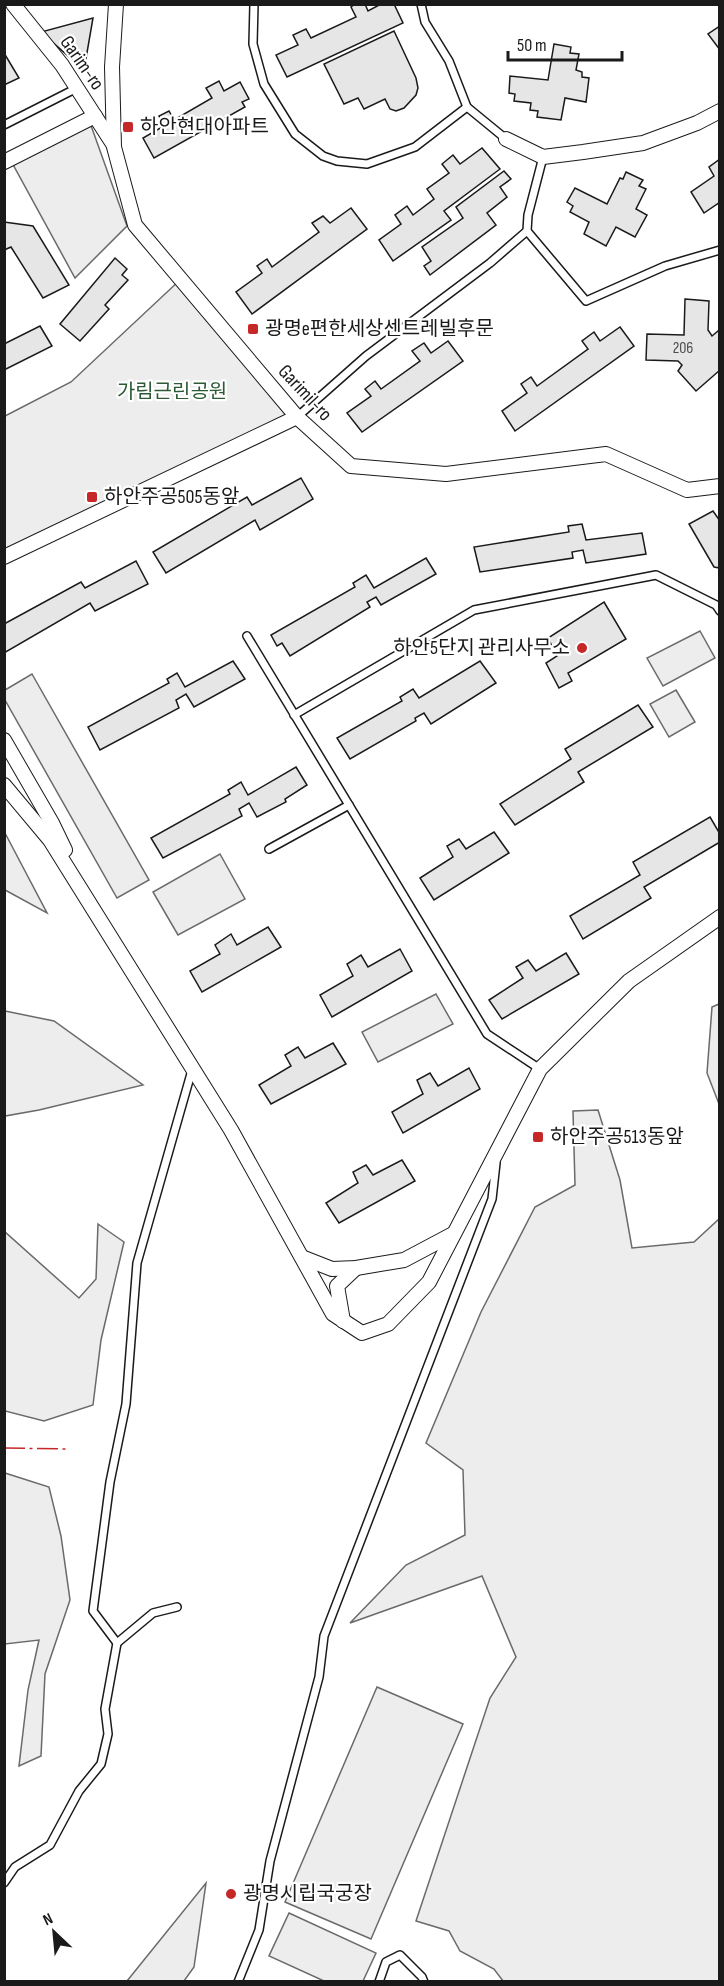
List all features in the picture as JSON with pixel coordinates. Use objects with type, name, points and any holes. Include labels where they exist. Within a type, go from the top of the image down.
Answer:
[{"type":"street","name":"Garim-ro","points":[[14,4],[62,65],[114,147]]},
{"type":"street","name":"Garimil-ro","points":[[116,4],[112,67],[114,147],[135,225],[297,417],[351,466],[446,474],[606,454],[687,490],[720,486]]},
{"type":"street","points":[[506,139],[543,157],[643,143],[698,123],[720,111]]},
{"type":"street","points":[[4,162],[95,117]]},
{"type":"street","points":[[4,557],[297,417]]},
{"type":"street","points":[[4,740],[52,823],[88,902]]},
{"type":"street","points":[[4,785],[50,840],[192,1067],[231,1130],[333,1314],[362,1334],[388,1323],[429,1282],[540,1069],[629,981],[720,917]]},
{"type":"street","points":[[304,1258],[332,1269],[356,1268],[404,1260],[453,1234]]},
{"type":"street","points":[[343,1321],[337,1286],[356,1268]]},
{"type":"lane","points":[[254,4],[253,44],[264,84],[295,134],[323,156],[337,161],[367,164],[415,147],[466,107]]},
{"type":"lane","points":[[421,4],[425,22],[449,61],[466,107],[506,139]]},
{"type":"lane","points":[[4,125],[77,88]]},
{"type":"lane","points":[[543,157],[528,215],[527,231],[586,301],[665,266],[720,250]]},
{"type":"lane","points":[[297,417],[366,356],[490,263],[527,231]]},
{"type":"lane","points":[[294,715],[474,610],[656,575],[716,605],[720,611]]},
{"type":"lane","points":[[247,636],[487,1034],[540,1069]]},
{"type":"lane","points":[[269,849],[349,805]]},
{"type":"lane","points":[[117,1643],[93,1611],[110,1482],[126,1404],[137,1263],[192,1067]]},
{"type":"lane","points":[[238,1982],[259,1930],[270,1861],[319,1677],[324,1636],[492,1199],[496,1151]]},
{"type":"lane","points":[[4,1883],[15,1866],[50,1845],[79,1791],[101,1764],[108,1734],[105,1708],[117,1643],[153,1613],[177,1607]]},
{"type":"lane","points":[[379,1982],[386,1962],[400,1955],[422,1977],[424,1982]]},
{"type":"shaded area","points":[[89,120],[127,226],[75,278],[10,159]]},
{"type":"shaded area","name":"가림근린공원","points":[[181,279],[297,417],[5,557],[5,416],[71,382]]},
{"type":"shaded area","points":[[700,631],[715,658],[663,686],[647,658]]},
{"type":"shaded area","points":[[32,674],[149,880],[117,898],[5,700],[5,690]]},
{"type":"shaded area","points":[[676,690],[695,722],[669,737],[650,704]]},
{"type":"shaded area","points":[[5,833],[47,913],[5,890]]},
{"type":"shaded area","points":[[220,854],[245,899],[178,935],[153,892]]},
{"type":"shaded area","points":[[436,994],[453,1024],[378,1062],[362,1032]]},
{"type":"shaded area","points":[[719,1004],[719,1104],[707,1073],[712,1007]]},
{"type":"shaded area","points":[[5,1011],[54,1021],[143,1085],[5,1116]]},
{"type":"shaded area","points":[[598,1110],[620,1180],[632,1248],[694,1242],[719,1219],[719,1981],[503,1981],[494,1969],[460,1951],[449,1931],[416,1921],[490,1698],[516,1657],[482,1576],[350,1623],[406,1565],[465,1535],[463,1470],[426,1443],[481,1312],[535,1207],[575,1185],[573,1111]]},
{"type":"shaded area","points":[[98,1224],[124,1242],[101,1340],[93,1405],[44,1421],[5,1411],[5,1232],[79,1298],[96,1279]]},
{"type":"shaded area","points":[[5,1473],[49,1487],[61,1536],[70,1600],[45,1674],[41,1756],[19,1766],[28,1690],[39,1640],[5,1644]]},
{"type":"shaded area","points":[[377,1687],[463,1724],[371,1939],[285,1902]]},
{"type":"shaded area","points":[[206,1883],[194,1967],[184,1981],[127,1981]]},
{"type":"shaded area","points":[[289,1913],[376,1953],[363,1981],[324,1981],[269,1956]]},
{"type":"building","points":[[355,4],[365,4],[368,11],[381,4],[394,4],[403,23],[287,77],[276,55],[298,45],[293,35],[306,29],[311,38],[356,17],[351,7]]},
{"type":"building","points":[[93,18],[84,70],[41,32]]},
{"type":"building","points":[[720,26],[720,50],[708,34]]},
{"type":"building","points":[[394,31],[416,78],[418,88],[416,95],[404,108],[396,111],[390,109],[385,99],[364,109],[358,98],[344,104],[324,64]]},
{"type":"building","points":[[554,44],[571,47],[570,53],[579,54],[576,70],[582,72],[582,77],[589,78],[586,102],[565,98],[561,120],[537,117],[538,111],[530,110],[531,103],[514,101],[515,94],[509,93],[510,76],[548,80]]},
{"type":"building","points":[[4,53],[19,78],[4,85]]},
{"type":"building","points":[[219,81],[224,91],[240,82],[249,99],[242,102],[245,107],[154,158],[143,138],[164,126],[159,116],[169,111],[174,120],[212,98],[206,88]]},
{"type":"building","points":[[482,148],[500,169],[444,211],[451,220],[393,261],[379,240],[401,224],[395,215],[407,206],[413,215],[434,199],[427,189],[449,173],[442,164],[453,155],[460,164]]},
{"type":"building","points":[[720,159],[720,202],[704,213],[691,192],[714,176],[709,167]]},
{"type":"building","points":[[504,171],[511,179],[500,187],[507,197],[487,213],[496,225],[430,275],[424,266],[431,261],[422,247],[463,218],[456,207]]},
{"type":"building","points":[[626,172],[643,180],[639,186],[646,189],[636,209],[647,215],[635,237],[616,227],[606,246],[584,234],[589,222],[570,212],[573,206],[567,202],[575,188],[607,204],[620,178],[623,179]]},
{"type":"building","points":[[351,208],[367,229],[252,314],[236,292],[262,273],[257,266],[267,259],[272,267],[319,232],[312,223],[323,216],[330,223]]},
{"type":"building","points":[[4,222],[33,226],[69,285],[43,298],[11,247],[4,250]]},
{"type":"building","points":[[115,258],[127,269],[122,275],[128,280],[105,305],[109,309],[80,341],[60,324]]},
{"type":"building","points":[[685,299],[709,301],[708,330],[712,336],[718,331],[720,333],[720,370],[696,391],[678,371],[682,365],[678,361],[646,360],[647,334],[684,335]]},
{"type":"building","points":[[40,326],[52,346],[4,370],[4,344]]},
{"type":"building","points":[[620,327],[634,346],[515,431],[502,411],[527,393],[521,384],[531,377],[537,386],[588,349],[582,341],[594,332],[600,341]]},
{"type":"building","points":[[448,341],[463,361],[362,432],[347,413],[371,396],[365,389],[375,381],[381,389],[420,361],[412,351],[424,343],[431,353]]},
{"type":"building","points":[[301,478],[313,499],[260,530],[255,520],[166,573],[153,552],[247,497],[252,505]]},
{"type":"building","points":[[713,511],[720,521],[720,568],[714,567],[689,524]]},
{"type":"building","points":[[582,524],[586,540],[642,533],[646,554],[586,563],[583,550],[572,552],[573,558],[480,572],[474,547],[569,532],[568,526]]},
{"type":"building","points":[[426,558],[436,574],[381,605],[376,597],[367,602],[370,607],[290,656],[282,643],[277,646],[271,635],[355,587],[353,583],[366,575],[374,588]]},
{"type":"building","points":[[136,561],[148,584],[95,611],[90,603],[4,653],[4,624],[81,582],[85,588]]},
{"type":"building","name":"하안5단지 관리사무소","points":[[604,602],[626,639],[568,673],[572,681],[559,688],[546,663],[557,656],[548,638]]},
{"type":"building","points":[[233,661],[245,679],[194,707],[186,694],[176,700],[179,708],[100,750],[88,727],[169,683],[167,679],[177,673],[185,687]]},
{"type":"building","points":[[480,661],[496,683],[431,724],[424,713],[415,718],[416,721],[350,759],[337,738],[402,701],[400,697],[413,689],[419,698]]},
{"type":"building","points":[[638,705],[653,727],[578,772],[584,782],[515,825],[500,804],[571,759],[565,749]]},
{"type":"building","points":[[296,767],[307,785],[285,799],[286,802],[257,817],[249,803],[239,809],[242,816],[163,858],[151,838],[230,794],[228,790],[241,782],[248,795]]},
{"type":"building","points":[[710,817],[720,834],[720,842],[644,887],[651,898],[583,939],[570,916],[640,875],[633,862]]},
{"type":"building","points":[[494,832],[509,853],[434,900],[420,878],[453,857],[447,846],[459,839],[466,849]]},
{"type":"building","points":[[268,927],[281,947],[202,992],[190,971],[220,954],[215,945],[231,934],[237,945]]},
{"type":"building","points":[[400,949],[412,971],[332,1017],[320,995],[353,976],[347,964],[361,955],[368,967]]},
{"type":"building","points":[[566,953],[579,974],[502,1019],[489,1000],[523,978],[516,967],[528,960],[536,971]]},
{"type":"building","points":[[333,1043],[346,1064],[271,1104],[259,1085],[291,1066],[285,1055],[298,1047],[305,1058]]},
{"type":"building","points":[[469,1068],[480,1089],[403,1133],[392,1112],[423,1094],[417,1080],[430,1073],[438,1086]]},
{"type":"building","points":[[402,1160],[415,1181],[339,1223],[326,1203],[358,1183],[353,1172],[366,1165],[373,1175]]},
{"type":"power","points":[[4,1448],[70,1449]]},
{"type":"place","name":"하안현대아파트","points":[[128,127]]},
{"type":"place","name":"광명e편한세상센트레빌후문","points":[[253,329]]},
{"type":"place","name":"하안주공505동앞","points":[[92,497]]},
{"type":"place","name":"하안5단지 관리사무소","points":[[582,648]]},
{"type":"place","name":"하안주공513동앞","points":[[538,1137]]},
{"type":"place","name":"광명시립국궁장","points":[[231,1894]]}]
